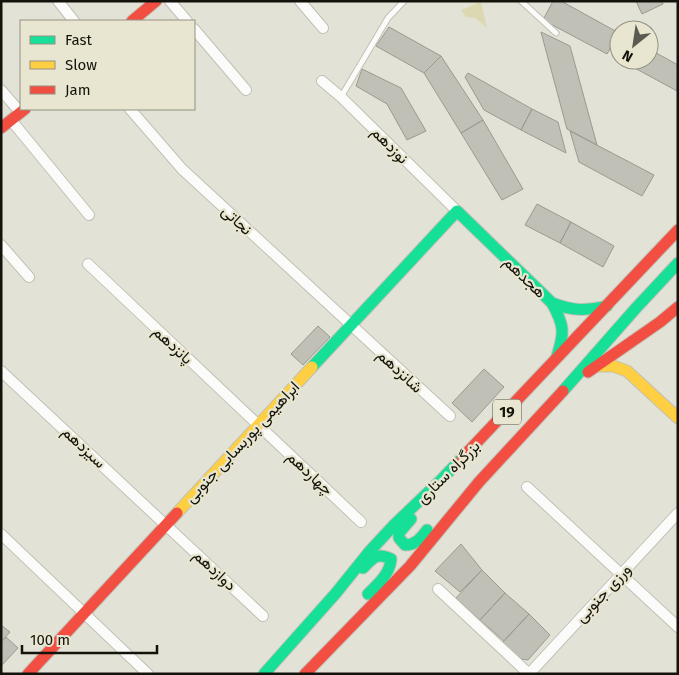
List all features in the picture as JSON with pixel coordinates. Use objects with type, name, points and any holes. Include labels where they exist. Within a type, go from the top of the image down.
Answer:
[{"type":"main road","points":[[133,20],[156,1]]},
{"type":"main road","points":[[6,124],[22,111]]},
{"type":"main road","name":"هجدهم","points":[[457,211],[552,303],[575,311],[607,306]]},
{"type":"main road","name":"ابراهیمی پوربسابی جنوبی","points":[[28,674],[457,211]]},
{"type":"main road","name":"بزرگراه ستاری","points":[[264,674],[394,525],[440,481],[678,230]]},
{"type":"main road","name":"بزرگراه ستاری","points":[[307,671],[410,566],[479,482],[571,383],[678,263]]},
{"type":"main road","points":[[552,303],[561,320],[563,331],[556,360]]},
{"type":"main road","name":"بزرگراه ستاری","points":[[571,383],[622,349],[678,307]]},
{"type":"main road","points":[[622,349],[627,371]]},
{"type":"main road","points":[[598,366],[613,366],[627,371],[678,418]]},
{"type":"main road","points":[[440,481],[399,533],[399,538],[404,545],[410,546],[414,544],[466,491],[479,482]]},
{"type":"main road","points":[[307,671],[337,627],[388,571],[391,559],[383,555],[375,557],[336,593]]},
{"type":"street","points":[[58,1],[73,20]]},
{"type":"street","points":[[170,1],[187,20]]},
{"type":"street","points":[[300,1],[323,28]]},
{"type":"street","points":[[195,30],[246,90]]},
{"type":"street","name":"نوزدهم","points":[[322,81],[341,97],[457,211]]},
{"type":"street","points":[[1,90],[20,109]]},
{"type":"street","name":"نجاتی","points":[[131,110],[182,169],[351,325]]},
{"type":"street","points":[[6,124],[89,215]]},
{"type":"street","points":[[1,245],[29,277]]},
{"type":"street","name":"پانزدهم","points":[[88,264],[258,425]]},
{"type":"street","name":"شانزدهم","points":[[351,325],[450,416]]},
{"type":"street","name":"سیزدهم","points":[[1,371],[166,524]]},
{"type":"street","name":"چهاردهم","points":[[258,425],[361,522]]},
{"type":"street","points":[[526,487],[678,627]]},
{"type":"street","name":"ورزی جنوبی","points":[[529,674],[678,513]]},
{"type":"street","name":"دوازدهم","points":[[166,524],[264,616]]},
{"type":"street","points":[[1,534],[148,674]]},
{"type":"street","points":[[438,589],[529,674]]},
{"type":"lane","points":[[341,97],[388,18],[404,1]]},
{"type":"lane","points":[[521,1],[556,33]]},
{"type":"shaded area","points":[[481,2],[487,28],[475,18],[466,17],[461,10]]},
{"type":"building","points":[[553,1],[561,1],[609,27],[609,50],[607,54],[543,20]]},
{"type":"building","points":[[636,1],[662,1],[663,4],[642,14]]},
{"type":"building","points":[[389,27],[441,56],[424,73],[376,46]]},
{"type":"building","points":[[541,32],[570,46],[597,145],[567,129]]},
{"type":"building","points":[[659,55],[678,65],[677,91],[638,70],[659,70]]},
{"type":"building","points":[[441,56],[483,120],[461,133],[424,73]]},
{"type":"building","points":[[362,69],[401,88],[426,131],[407,140],[387,104],[356,86]]},
{"type":"building","points":[[468,73],[532,109],[521,130],[484,110],[465,77]]},
{"type":"building","points":[[532,109],[558,122],[566,153],[521,130]]},
{"type":"building","points":[[483,120],[523,189],[502,200],[461,133]]},
{"type":"building","points":[[570,131],[654,175],[642,196],[579,162]]},
{"type":"building","points":[[537,204],[571,222],[560,243],[525,225]]},
{"type":"building","points":[[571,222],[614,246],[603,267],[560,243]]},
{"type":"building","points":[[318,326],[330,337],[303,365],[291,354]]},
{"type":"building","points":[[484,369],[504,387],[472,422],[452,403]]},
{"type":"building","points":[[461,544],[482,570],[460,592],[435,571]]},
{"type":"building","points":[[482,570],[505,593],[480,620],[456,598]]},
{"type":"building","points":[[505,593],[529,614],[504,641],[480,620]]},
{"type":"building","points":[[529,614],[550,635],[528,660],[521,659],[502,643]]},
{"type":"building","points":[[1,625],[10,632],[1,642]]},
{"type":"building","points":[[6,637],[18,648],[1,666],[1,642]]},
{"type":"traffic: fast","points":[[312,367],[457,211],[552,303],[566,308],[579,309],[607,306]]},
{"type":"traffic: fast","points":[[563,391],[678,263]]},
{"type":"traffic: fast","points":[[552,303],[559,317],[562,329],[557,356]]},
{"type":"traffic: fast","points":[[264,674],[336,593],[369,552],[462,458]]},
{"type":"traffic: fast","points":[[411,519],[399,533],[399,538],[405,545],[415,542],[427,530]]},
{"type":"traffic: fast","points":[[363,568],[379,556],[391,559],[386,574],[368,594]]},
{"type":"traffic: slow","points":[[598,366],[613,366],[627,371],[678,418]]},
{"type":"traffic: slow","points":[[177,513],[312,367]]},
{"type":"traffic: jam","points":[[133,20],[156,1]]},
{"type":"traffic: jam","points":[[1,128],[24,110]]},
{"type":"traffic: jam","points":[[462,458],[678,230]]},
{"type":"traffic: jam","points":[[588,372],[660,322],[678,307]]},
{"type":"traffic: jam","points":[[305,674],[410,566],[479,482],[563,391]]},
{"type":"traffic: jam","points":[[28,674],[177,513]]}]
